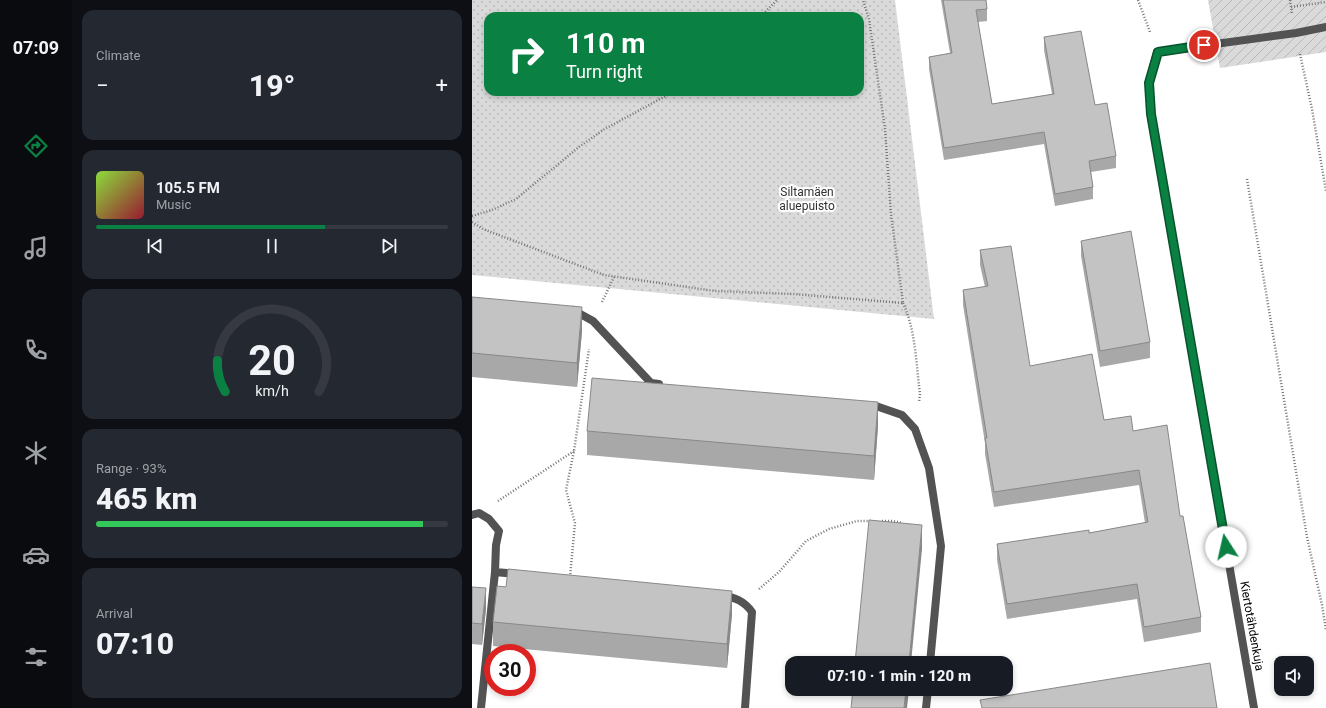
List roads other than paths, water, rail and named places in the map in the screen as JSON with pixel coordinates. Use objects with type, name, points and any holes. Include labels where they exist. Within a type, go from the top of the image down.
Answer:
[{"type":"street","name":"Kiertotähdenkuja","points":[[1254,708],[1151,114],[1149,83],[1158,52],[1296,33],[1326,27]]},
{"type":"street","points":[[564,309],[572,309],[594,321],[651,383],[666,385]]},
{"type":"street","points":[[860,405],[876,406],[902,415],[915,428],[929,468],[941,546],[931,656]]},
{"type":"street","points":[[475,514],[489,519],[499,530],[496,545],[495,572],[481,708]]},
{"type":"street","points":[[495,572],[525,575]]},
{"type":"street","points":[[715,595],[730,597],[744,603],[752,612],[745,708]]},
{"type":"street","points":[[926,708],[927,696]]},
{"type":"park label","name":"Siltamäen aluepuisto","points":[[807,199]]}]
